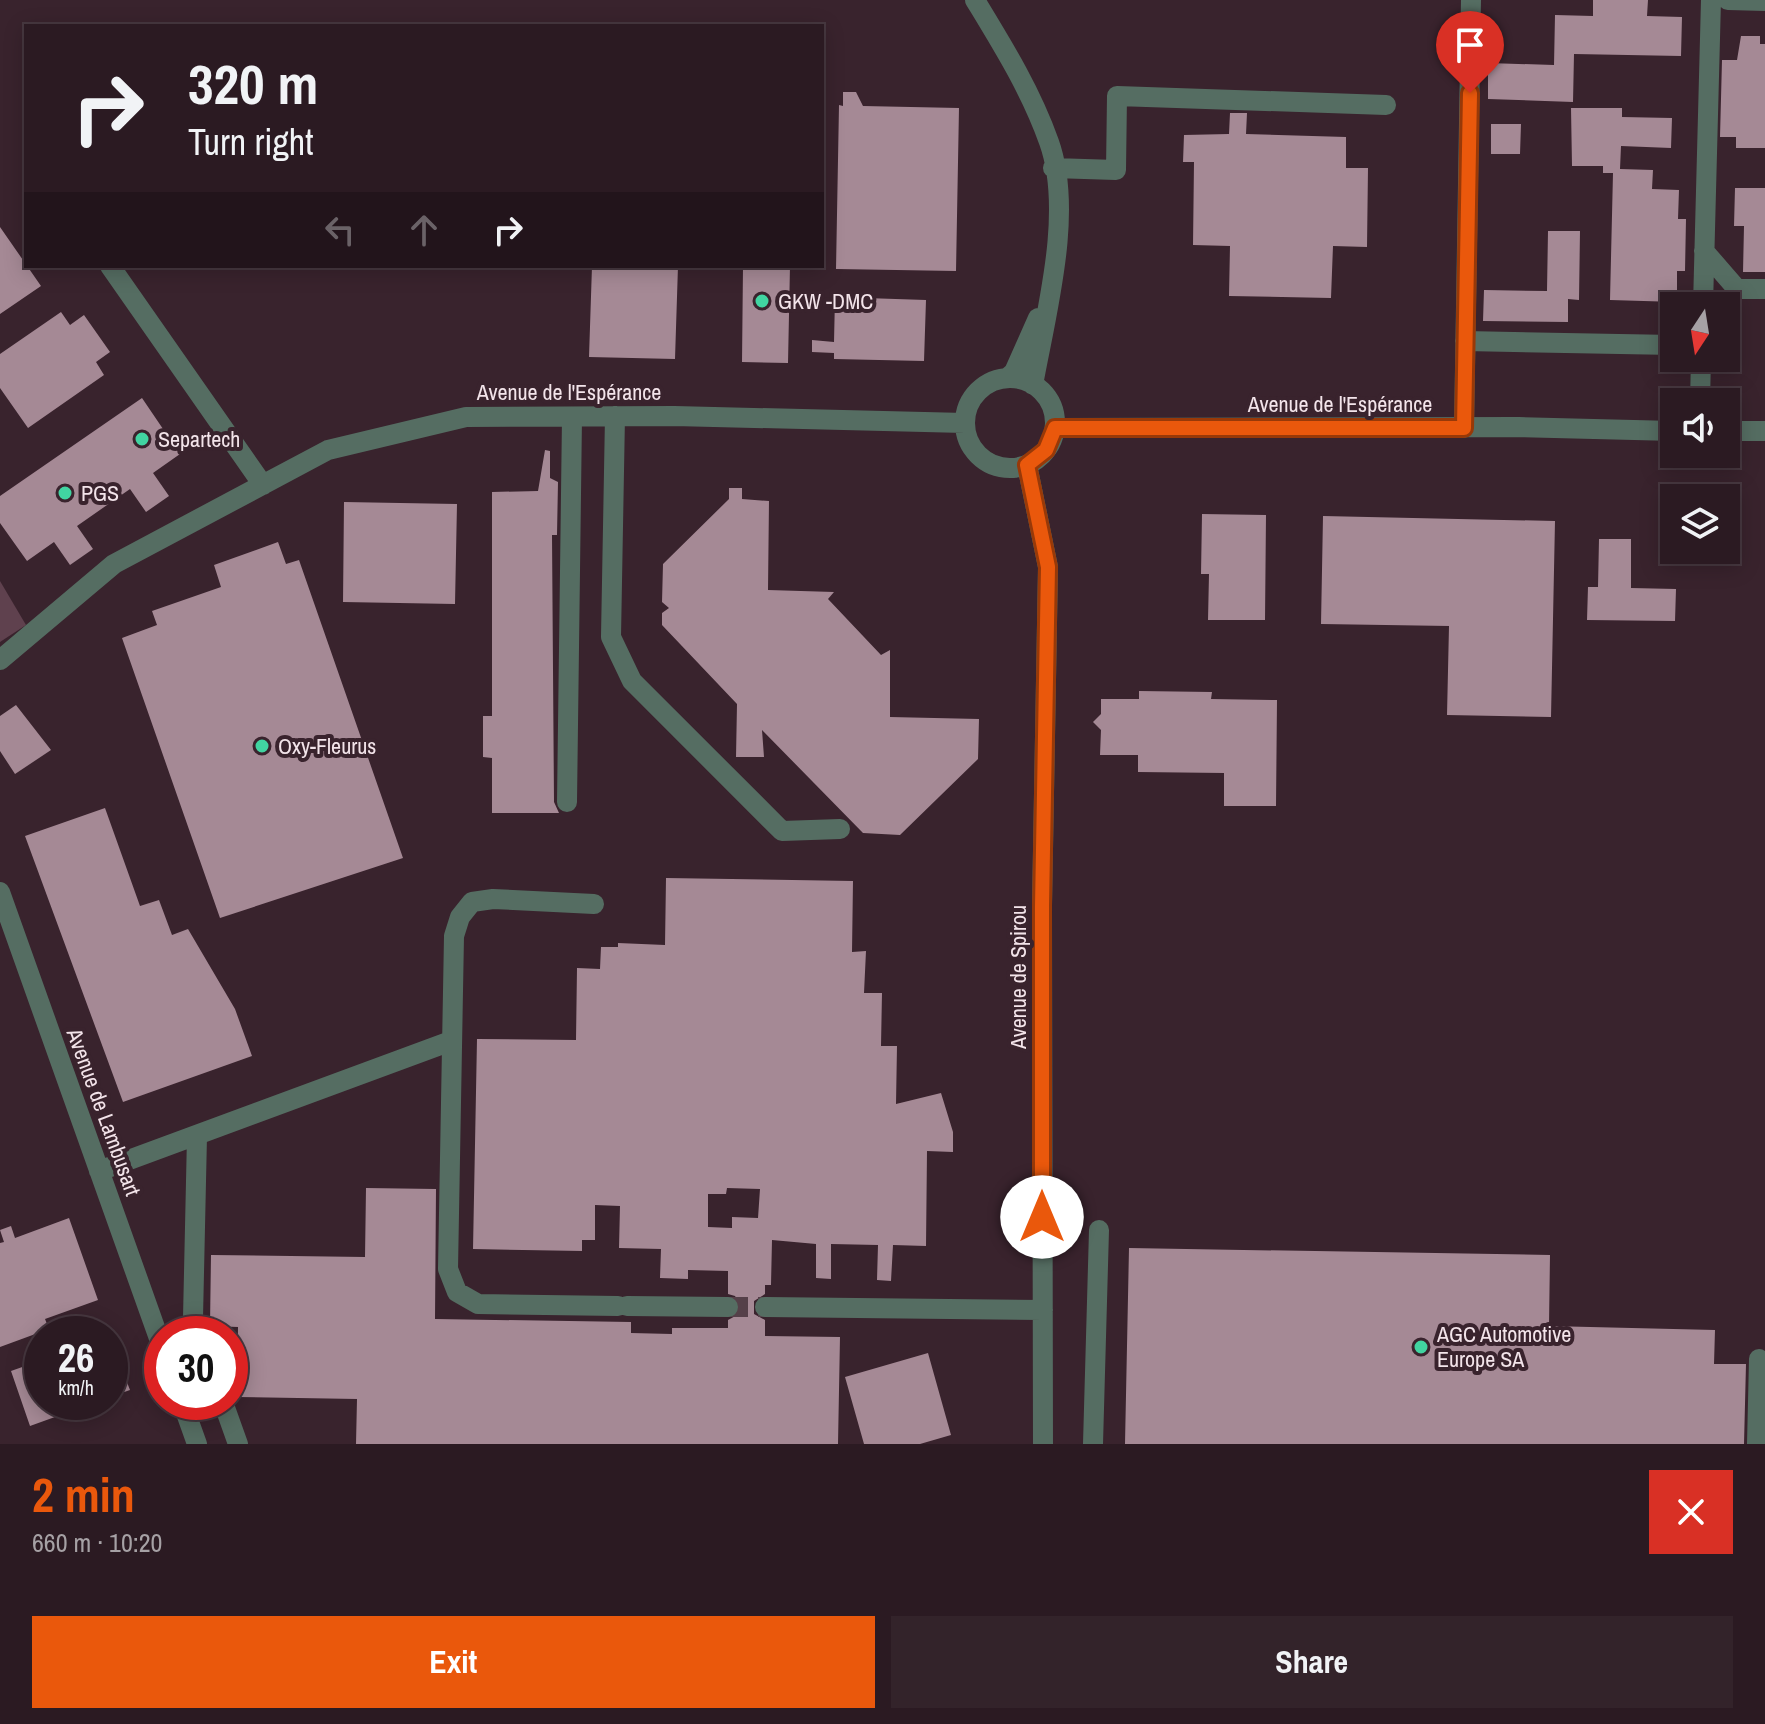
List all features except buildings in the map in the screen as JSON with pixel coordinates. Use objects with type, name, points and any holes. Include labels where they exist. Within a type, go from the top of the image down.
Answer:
[{"type":"street","points":[[975,0],[1016,67],[1050,144],[1059,214],[1058,242],[1033,385]]},
{"type":"street","points":[[1464,428],[1471,0]]},
{"type":"street","points":[[1703,292],[1711,0]]},
{"type":"street","points":[[1728,0],[1765,1]]},
{"type":"street","points":[[1053,168],[1116,170],[1117,96],[1386,105]]},
{"type":"street","points":[[1704,251],[1737,289],[1765,289]]},
{"type":"street","points":[[111,268],[263,485]]},
{"type":"street","points":[[1007,378],[1033,385],[1050,403],[1055,428],[1046,450],[1027,465],[998,467],[984,461],[973,450],[965,423],[973,397],[994,381],[1007,378],[1014,372],[1048,302]]},
{"type":"street","points":[[1465,341],[1660,345]]},
{"type":"street","points":[[615,416],[611,637],[632,681],[782,831],[840,829]]},
{"type":"street","name":"Avenue de l'Espérance","points":[[0,660],[114,564],[328,450],[466,417],[615,416],[965,423]]},
{"type":"street","points":[[567,802],[572,417]]},
{"type":"street","name":"Avenue de l'Espérance","points":[[1055,428],[1660,431]]},
{"type":"street","points":[[1740,431],[1765,431]]},
{"type":"street","name":"Avenue de Spirou","points":[[1027,465],[1048,567],[1042,906],[1043,1444]]},
{"type":"street","name":"Avenue de Lambusart","points":[[0,892],[151,1316]]},
{"type":"street","points":[[594,904],[493,899],[472,902],[460,917],[454,936],[448,1269],[457,1292],[478,1304],[728,1307]]},
{"type":"street","points":[[99,1171],[451,1041]]},
{"type":"street","points":[[193,1316],[197,1136]]},
{"type":"street","points":[[1093,1444],[1099,1230]]},
{"type":"street","points":[[765,1307],[1043,1310]]},
{"type":"street","points":[[1757,1444],[1759,1359]]},
{"type":"street","points":[[188,1420],[197,1444]]},
{"type":"street","points":[[229,1420],[238,1444]]},
{"type":"shaded area","points":[[0,581],[26,625],[0,642]]},
{"type":"tunnel","points":[[728,1307],[765,1307]]},
{"type":"place","name":"GKW -DMC","points":[[762,301]]},
{"type":"place","name":"Separtech","points":[[142,439]]},
{"type":"place","name":"PGS","points":[[65,493]]},
{"type":"place","name":"Oxy-Fleurus","points":[[262,746]]},
{"type":"place","name":"AGC Automotive Europe SA","points":[[1421,1347]]},
{"type":"route","points":[[1042,1217],[1042,906],[1048,567],[1027,465],[1046,450],[1055,428],[1464,428],[1470,93]]}]
